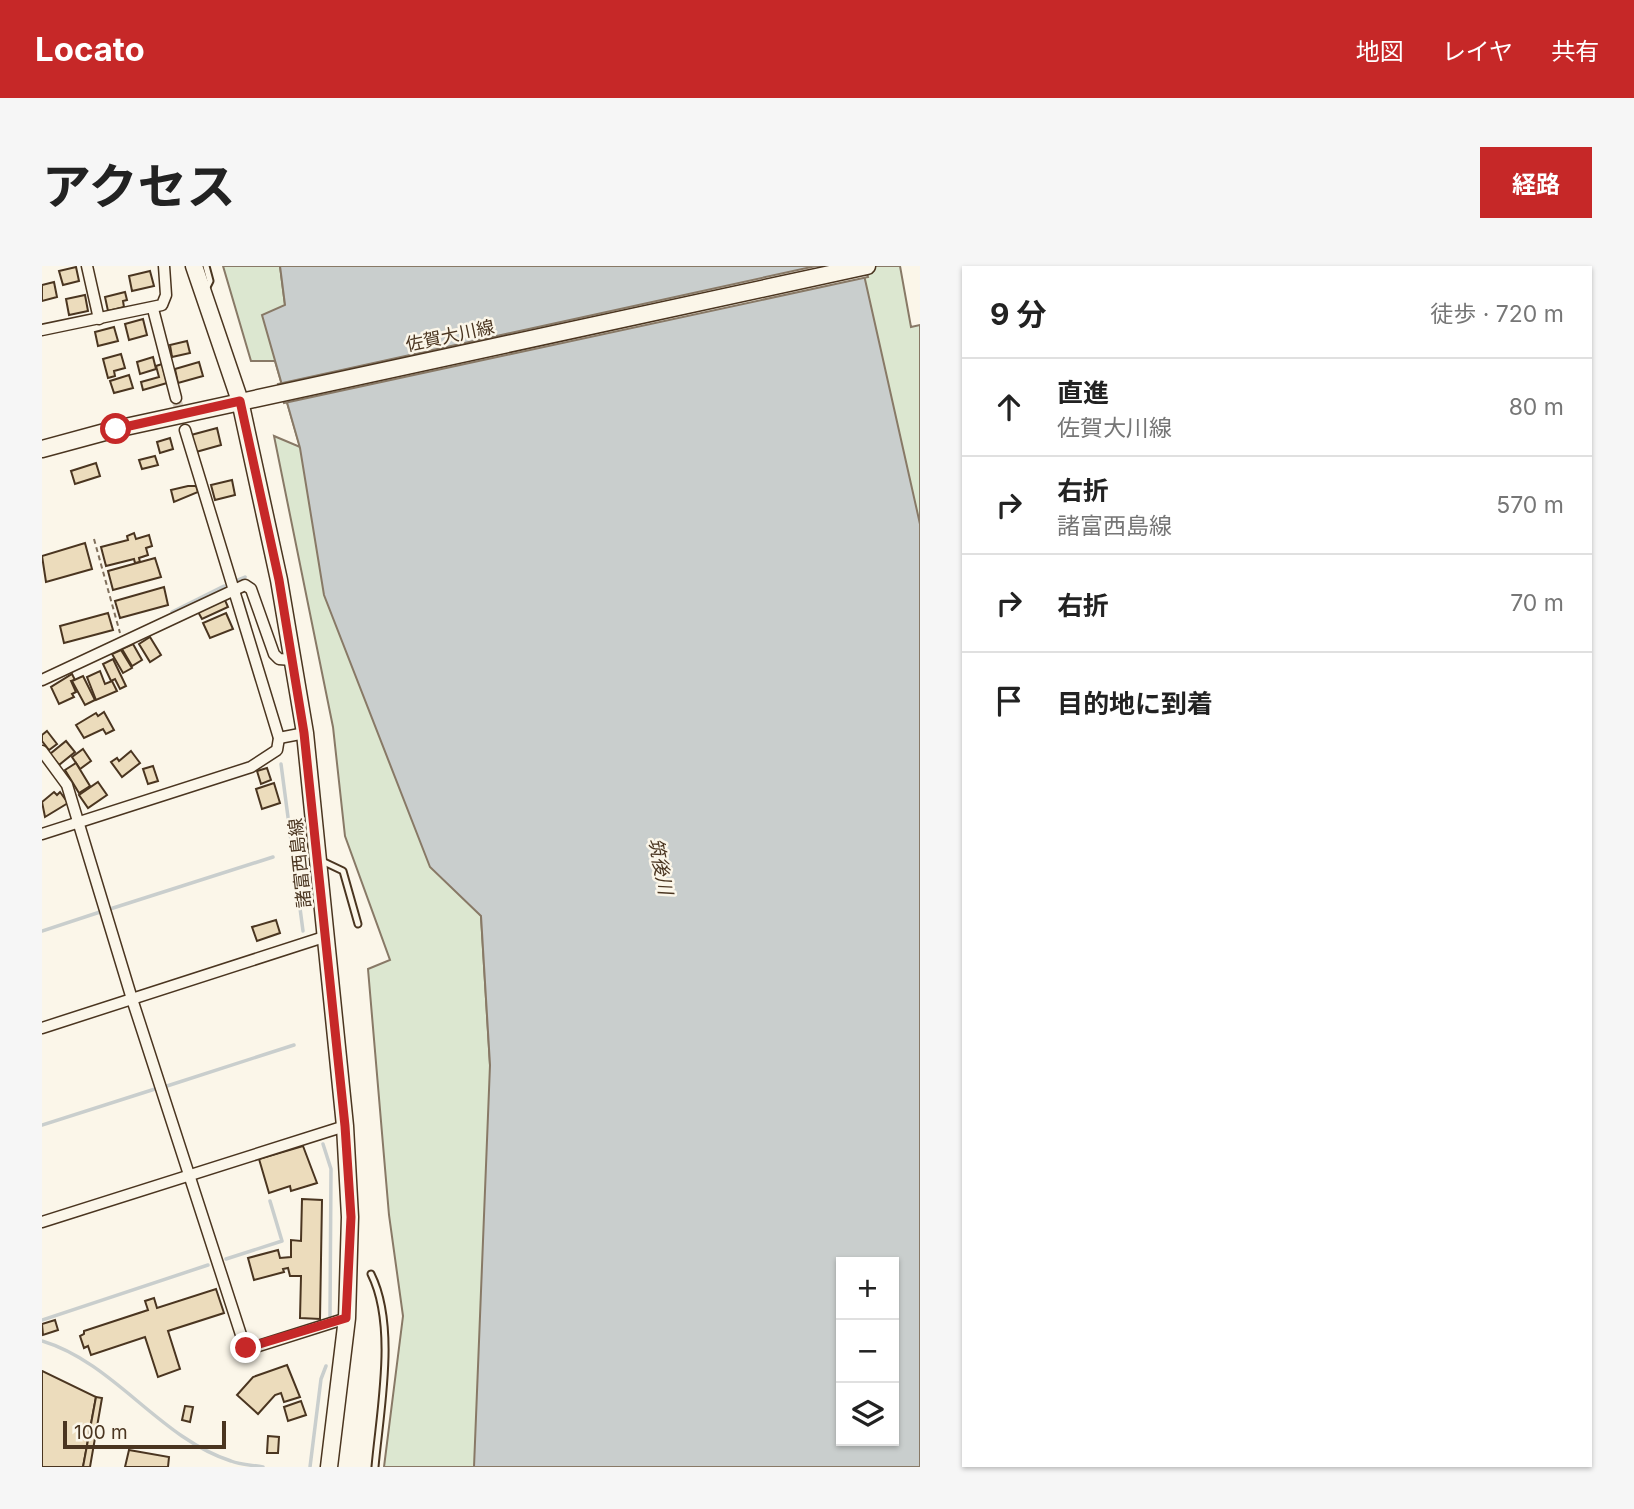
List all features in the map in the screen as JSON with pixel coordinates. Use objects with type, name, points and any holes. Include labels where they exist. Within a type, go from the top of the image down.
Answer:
[{"type":"main road","name":"諸富西島線","points":[[194,266],[240,401],[279,580],[304,733],[319,860],[345,1126],[351,1217],[346,1318],[329,1467]]},
{"type":"main road","name":"佐賀大川線","points":[[42,449],[240,401],[867,266]]},
{"type":"street","points":[[87,266],[99,320]]},
{"type":"street","points":[[42,330],[153,309],[166,301],[164,271],[156,266]]},
{"type":"street","points":[[153,309],[176,398]]},
{"type":"street","points":[[42,834],[251,766],[278,750],[279,738],[185,430]]},
{"type":"street","points":[[42,680],[245,585],[251,589],[274,654],[279,660],[292,660]]},
{"type":"street","points":[[279,738],[304,733]]},
{"type":"street","points":[[42,751],[67,785],[132,999],[246,1348],[346,1318]]},
{"type":"street","points":[[42,1028],[327,936]]},
{"type":"street","points":[[42,1222],[345,1126]]},
{"type":"lane","points":[[204,295],[210,281],[206,266]]},
{"type":"lane","points":[[319,860],[343,871],[358,924]]},
{"type":"lane","points":[[371,1274],[377,1287],[385,1348],[375,1467]]},
{"type":"path","points":[[94,539],[120,632]]},
{"type":"green space","points":[[223,266],[280,266],[285,305],[481,916],[490,1065],[501,1467],[384,1467],[403,1316],[389,1215],[368,969],[390,960],[345,836],[333,727],[274,436],[300,447],[275,361],[251,361]]},
{"type":"green space","points":[[803,266],[900,266],[911,327],[920,325],[920,669]]},
{"type":"water","name":"筑後川","points":[[280,266],[862,266],[920,524],[920,1467],[474,1467],[490,1065],[481,916],[430,867],[324,595],[300,448],[262,315],[285,305]]},
{"type":"pier","points":[[816,266],[865,266],[868,277],[284,403],[278,384]]},
{"type":"building","points":[[76,267],[79,281],[63,285],[59,271]]},
{"type":"building","points":[[150,271],[154,286],[132,291],[129,276]]},
{"type":"building","points":[[54,282],[57,297],[42,301],[42,285]]},
{"type":"building","points":[[125,292],[127,300],[123,301],[124,307],[108,311],[105,297]]},
{"type":"building","points":[[85,295],[88,311],[69,315],[66,299]]},
{"type":"building","points":[[143,319],[147,335],[129,340],[125,324]]},
{"type":"building","points":[[114,327],[118,341],[98,346],[95,332]]},
{"type":"building","points":[[187,341],[190,353],[172,357],[170,345]]},
{"type":"building","points":[[121,354],[125,368],[114,371],[115,376],[108,378],[103,359]]},
{"type":"building","points":[[153,357],[156,369],[140,374],[137,362]]},
{"type":"building","points":[[199,362],[203,376],[178,383],[175,369]]},
{"type":"building","points":[[162,364],[167,383],[143,390],[141,382],[159,377],[156,366]]},
{"type":"building","points":[[129,375],[133,388],[114,393],[110,381]]},
{"type":"building","points":[[217,428],[221,445],[196,452],[191,435]]},
{"type":"building","points":[[170,438],[173,449],[160,453],[157,442]]},
{"type":"building","points":[[155,456],[158,465],[142,469],[139,460]]},
{"type":"building","points":[[96,463],[100,476],[75,484],[71,471]]},
{"type":"building","points":[[232,480],[235,495],[215,500],[211,485]]},
{"type":"building","points":[[196,486],[198,492],[174,502],[171,490]]},
{"type":"building","points":[[134,533],[136,539],[149,535],[152,546],[146,548],[148,555],[139,558],[140,562],[135,563],[134,559],[106,566],[101,547],[128,540],[127,536]]},
{"type":"building","points":[[85,543],[92,569],[46,582],[42,556]]},
{"type":"building","points":[[155,558],[161,577],[113,590],[108,571]]},
{"type":"building","points":[[164,587],[168,605],[120,618],[115,601]]},
{"type":"building","points":[[224,598],[228,607],[202,619],[197,610]]},
{"type":"building","points":[[108,613],[113,630],[64,643],[60,626]]},
{"type":"building","points":[[226,613],[233,629],[210,638],[203,623]]},
{"type":"building","points":[[150,637],[161,655],[150,662],[139,644]]},
{"type":"building","points":[[133,644],[142,660],[132,666],[122,649]]},
{"type":"building","points":[[121,650],[132,668],[123,673],[112,654]]},
{"type":"building","points":[[113,659],[126,686],[120,689],[115,679],[111,681],[103,664]]},
{"type":"building","points":[[100,671],[105,684],[112,681],[117,691],[96,700],[87,677]]},
{"type":"building","points":[[72,674],[75,680],[71,681],[76,692],[72,694],[74,697],[59,704],[51,687]]},
{"type":"building","points":[[83,676],[95,700],[85,705],[72,681]]},
{"type":"building","points":[[104,712],[114,730],[106,734],[103,729],[84,738],[76,725],[96,713],[98,716]]},
{"type":"building","points":[[47,731],[57,744],[49,750],[42,741],[42,735]]},
{"type":"building","points":[[66,741],[75,752],[59,765],[50,754]]},
{"type":"building","points":[[83,749],[91,761],[80,769],[72,757]]},
{"type":"building","points":[[131,751],[140,763],[122,777],[111,762],[117,758],[119,761]]},
{"type":"building","points":[[76,763],[90,786],[79,793],[65,770]]},
{"type":"building","points":[[153,766],[158,781],[148,784],[143,769]]},
{"type":"building","points":[[267,768],[271,780],[261,784],[257,771]]},
{"type":"building","points":[[98,782],[107,795],[88,808],[79,795]]},
{"type":"building","points":[[274,783],[280,803],[262,809],[256,789]]},
{"type":"building","points":[[54,792],[57,795],[60,792],[68,803],[45,817],[42,802]]},
{"type":"building","points":[[276,920],[280,933],[257,941],[252,927]]},
{"type":"building","points":[[303,1146],[317,1183],[291,1191],[290,1186],[269,1193],[259,1159]]},
{"type":"building","points":[[302,1199],[322,1200],[320,1319],[300,1318],[301,1276],[290,1276],[288,1268],[283,1269],[284,1272],[254,1280],[248,1258],[278,1250],[280,1258],[291,1257],[291,1240],[301,1241]]},
{"type":"building","points":[[216,1289],[224,1313],[168,1331],[180,1369],[158,1377],[145,1337],[91,1355],[88,1346],[84,1348],[80,1336],[84,1331],[148,1310],[145,1301],[154,1298],[157,1308]]},
{"type":"building","points":[[55,1320],[58,1330],[43,1335],[42,1324]]},
{"type":"building","points":[[287,1365],[300,1397],[284,1402],[281,1393],[275,1395],[258,1414],[237,1395],[253,1377]]},
{"type":"building","points":[[42,1371],[96,1397],[83,1467],[42,1467]]},
{"type":"building","points":[[96,1397],[102,1398],[90,1467],[83,1467]]},
{"type":"building","points":[[301,1401],[306,1415],[288,1421],[284,1407]]},
{"type":"building","points":[[185,1406],[193,1407],[190,1422],[182,1420]]},
{"type":"building","points":[[268,1436],[279,1437],[278,1453],[267,1453]]},
{"type":"building","points":[[129,1450],[169,1457],[168,1467],[125,1467]]},
{"type":"waterway","points":[[235,581],[245,577]]},
{"type":"waterway","points":[[172,612],[224,586]]},
{"type":"waterway","points":[[242,599],[250,627]]},
{"type":"waterway","points":[[281,764],[303,931]]},
{"type":"waterway","points":[[110,909],[273,857]]},
{"type":"waterway","points":[[42,931],[100,912]]},
{"type":"waterway","points":[[167,1086],[294,1045]]},
{"type":"waterway","points":[[42,1125],[155,1089]]},
{"type":"waterway","points":[[323,1144],[331,1169],[330,1317]]},
{"type":"waterway","points":[[226,1259],[282,1241],[270,1201]]},
{"type":"waterway","points":[[42,1320],[208,1265]]},
{"type":"waterway","points":[[42,1341],[92,1366],[181,1436],[205,1450],[235,1462],[263,1467]]},
{"type":"waterway","points":[[310,1467],[321,1379],[326,1366]]},
{"type":"tunnel","points":[[176,398],[185,430]]},
{"type":"route","points":[[116,429],[240,401],[279,580],[304,733],[345,1126],[351,1217],[346,1318],[246,1348]]}]
